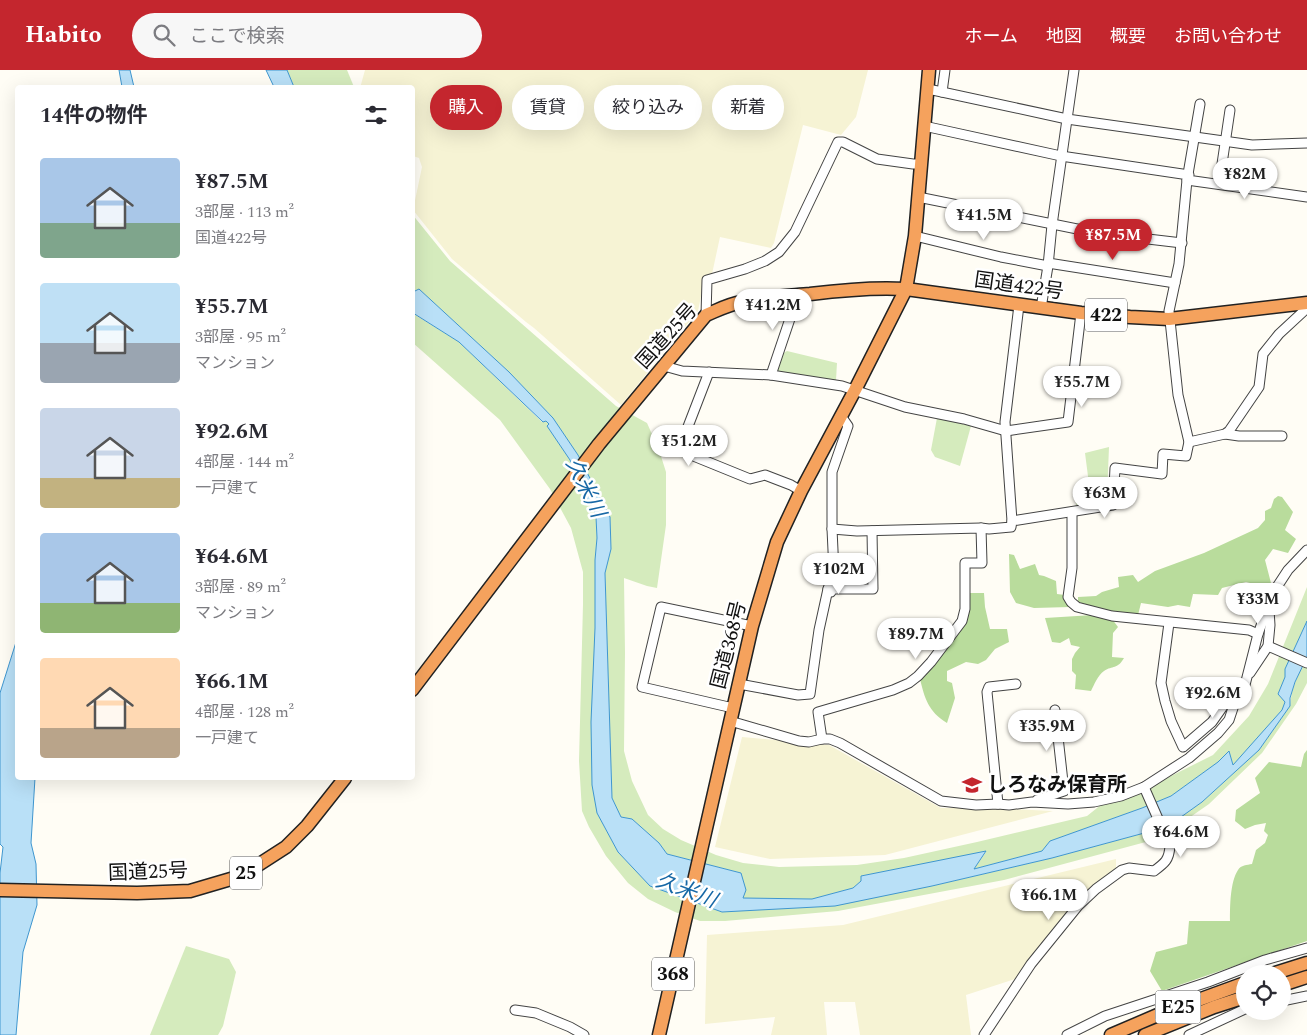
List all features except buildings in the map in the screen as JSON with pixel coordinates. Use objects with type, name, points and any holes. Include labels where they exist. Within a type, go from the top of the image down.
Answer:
[{"type":"highway","points":[[906,290],[915,236],[929,70]]},
{"type":"highway","name":"国道25号","points":[[415,686],[592,453],[706,315],[741,302],[840,290],[879,288],[906,290]]},
{"type":"highway","name":"国道422号","points":[[906,290],[1081,313],[1169,319],[1307,303]]},
{"type":"highway","name":"国道368号","points":[[659,1035],[752,626],[777,542],[801,491],[906,290]]},
{"type":"highway","name":"国道25号","points":[[0,890],[137,893],[190,891],[241,876],[286,847],[307,826],[343,780]]},
{"type":"highway","points":[[1291,968],[1307,963]]},
{"type":"highway","points":[[1291,982],[1307,977]]},
{"type":"highway","name":"E25","points":[[1111,1035],[1160,1014],[1236,986]]},
{"type":"highway","name":"E25","points":[[1145,1035],[1236,1000]]},
{"type":"street","points":[[942,92],[945,70]]},
{"type":"street","points":[[1042,308],[1074,70]]},
{"type":"street","points":[[928,89],[1067,119],[1225,142],[1252,145],[1307,143]]},
{"type":"street","points":[[1012,521],[1113,506],[1115,468],[1162,474],[1163,454],[1186,456],[1189,442],[1178,395],[1169,311],[1179,264],[1188,178],[1200,104]]},
{"type":"street","points":[[1219,184],[1230,110]]},
{"type":"street","points":[[924,126],[1061,156],[1219,184],[1307,197]]},
{"type":"street","points":[[706,315],[708,280],[765,261],[779,252],[795,232],[838,142],[843,142],[877,159],[921,164]]},
{"type":"street","points":[[918,197],[1052,225],[1122,237],[1182,243]]},
{"type":"street","points":[[915,236],[1001,257],[1175,283]]},
{"type":"street","points":[[772,375],[798,295]]},
{"type":"street","points":[[832,529],[872,531],[1011,527],[1004,422],[1019,305]]},
{"type":"street","points":[[1189,442],[1225,434],[1230,431],[1259,387],[1263,354],[1279,334],[1307,308]]},
{"type":"street","points":[[664,366],[682,370],[772,375],[842,386],[905,407],[964,419],[1006,431],[1068,422],[1081,313]]},
{"type":"street","points":[[709,372],[682,442],[686,453],[750,479],[765,475],[801,491]]},
{"type":"street","points":[[739,684],[798,695],[810,694],[819,630],[834,572],[832,472],[848,426],[841,416]]},
{"type":"street","points":[[1225,434],[1239,436],[1282,436]]},
{"type":"street","points":[[1072,512],[1072,568],[1068,597],[1077,607],[1112,616],[1249,630],[1258,634]]},
{"type":"street","points":[[822,739],[818,712],[894,690],[909,683],[931,662],[962,621],[965,609],[965,564],[982,563],[981,528]]},
{"type":"street","points":[[830,592],[873,589],[872,531]]},
{"type":"street","points":[[1169,622],[1161,683],[1164,701],[1183,747],[1212,722],[1224,705],[1245,685],[1258,634],[1273,593],[1288,570],[1307,550]]},
{"type":"street","points":[[1247,676],[1268,646],[1269,604]]},
{"type":"street","points":[[733,708],[642,687],[661,607],[752,626]]},
{"type":"street","points":[[1268,646],[1307,663]]},
{"type":"street","points":[[998,804],[987,692],[989,687],[1016,684]]},
{"type":"street","points":[[1032,802],[1068,804],[1094,802],[1121,796],[1144,786],[1189,758],[1218,733],[1228,720],[1238,693]]},
{"type":"street","points":[[730,722],[799,742],[830,739],[941,801],[976,805],[1009,805],[1032,802],[1064,792],[1055,710]]},
{"type":"street","points":[[984,1035],[1031,964],[1060,927],[1090,894],[1122,870],[1128,868],[1154,871],[1164,864],[1169,856],[1170,846],[1144,786]]},
{"type":"street","points":[[1067,1035],[1105,1016],[1208,982],[1265,960],[1307,948]]},
{"type":"street","points":[[1291,999],[1307,996]]},
{"type":"street","points":[[515,1010],[536,1013],[584,1035]]},
{"type":"street","points":[[1189,1035],[1236,1013]]},
{"type":"shaded area","points":[[365,70],[868,70],[856,117],[841,135],[803,125],[774,243],[771,248],[720,237],[712,274],[705,276],[698,311],[621,405],[452,259],[415,213],[415,200],[422,167],[419,158],[415,157],[415,85],[361,85]]},
{"type":"shaded area","points":[[742,737],[829,745],[941,808],[1053,811],[885,855],[770,859],[715,847]]},
{"type":"shaded area","points":[[1116,859],[1116,869],[1015,979],[966,995],[971,1035],[860,1035],[855,1002],[824,1002],[827,1035],[771,1035],[775,1017],[705,1024],[707,935],[843,925]]},
{"type":"green space","points":[[287,70],[347,70],[353,85],[293,85]]},
{"type":"green space","points":[[415,218],[450,261],[616,406],[647,423],[666,472],[666,525],[657,588],[624,578],[624,751],[632,781],[648,815],[663,829],[681,840],[716,855],[743,863],[779,867],[857,865],[904,858],[1087,816],[1102,804],[1137,793],[1213,755],[1249,716],[1268,684],[1307,587],[1307,621],[1285,669],[1285,677],[1278,694],[1285,702],[1282,710],[1233,766],[1229,752],[1171,796],[1050,841],[1042,851],[974,869],[986,852],[861,876],[861,881],[853,888],[812,899],[742,898],[741,873],[667,854],[659,843],[632,819],[621,817],[612,798],[605,573],[611,549],[610,517],[578,455],[553,418],[509,372],[419,289],[415,291]]},
{"type":"green space","points":[[415,315],[459,342],[542,422],[546,421],[549,424],[547,426],[570,460],[596,517],[597,813],[618,852],[650,886],[722,912],[932,886],[1052,858],[1148,832],[1174,822],[1202,802],[1259,750],[1290,706],[1298,675],[1307,657],[1307,683],[1296,704],[1262,753],[1209,804],[1157,839],[1004,880],[838,911],[725,921],[700,921],[648,899],[628,883],[606,856],[582,811],[579,761],[583,572],[571,528],[550,489],[500,420],[415,345]]},
{"type":"green space","points":[[787,351],[837,363],[836,380],[775,371],[782,354]]},
{"type":"green space","points":[[937,418],[971,426],[960,466],[935,457],[931,450]]},
{"type":"green space","points":[[1109,447],[1107,496],[1103,501],[1076,505],[1075,485],[1089,484],[1085,453]]},
{"type":"green space","points":[[1278,496],[1282,497],[1293,512],[1285,530],[1296,539],[1288,553],[1273,549],[1265,560],[1271,583],[1266,589],[1257,589],[1254,584],[1246,582],[1222,588],[1218,595],[1193,594],[1190,607],[1178,605],[1168,607],[1141,603],[1138,615],[1113,612],[1078,602],[1078,597],[1096,596],[1102,592],[1119,587],[1118,577],[1133,575],[1138,582],[1155,571],[1204,553],[1258,528],[1265,520],[1265,511],[1271,508],[1274,499]]},
{"type":"green space","points":[[1009,554],[1014,555],[1020,569],[1035,564],[1039,575],[1056,581],[1057,594],[1065,595],[1070,607],[1034,608],[1016,603],[1010,592]]},
{"type":"green space","points":[[969,593],[984,593],[990,629],[1007,629],[1009,642],[995,649],[986,660],[978,664],[966,662],[947,671],[947,681],[952,683],[955,698],[947,723],[931,709],[920,679],[947,646]]},
{"type":"green space","points":[[1093,615],[1112,619],[1118,627],[1113,633],[1112,657],[1124,658],[1117,666],[1107,669],[1102,673],[1091,691],[1075,689],[1076,675],[1072,671],[1072,659],[1080,647],[1071,645],[1069,638],[1060,643],[1052,642],[1045,618]]},
{"type":"green space","points":[[1307,750],[1307,941],[1162,991],[1150,971],[1156,952],[1187,944],[1189,921],[1230,921],[1231,895],[1235,875],[1241,867],[1252,864],[1256,850],[1265,843],[1268,835],[1264,831],[1266,823],[1245,829],[1235,821],[1236,810],[1260,793],[1255,778],[1269,762],[1301,767]]},
{"type":"green space","points":[[186,946],[229,959],[236,972],[223,1026],[218,1035],[150,1035]]},
{"type":"water","points":[[119,70],[130,70],[134,85],[122,85]]},
{"type":"water","points":[[266,70],[287,70],[293,85],[273,85]]},
{"type":"water","name":"久米川","points":[[419,289],[509,372],[553,418],[578,455],[610,517],[611,549],[605,573],[612,798],[621,817],[632,819],[659,843],[667,854],[741,873],[746,890],[743,898],[812,899],[853,888],[861,881],[861,876],[986,851],[974,869],[1042,851],[1050,841],[1171,796],[1218,762],[1229,751],[1233,765],[1282,710],[1285,702],[1278,694],[1285,677],[1285,669],[1307,621],[1307,657],[1295,682],[1290,698],[1290,706],[1259,750],[1202,802],[1174,822],[1148,832],[1052,858],[835,906],[722,912],[650,886],[618,852],[597,813],[592,785],[591,722],[597,538],[596,517],[593,507],[587,499],[570,460],[547,426],[549,424],[546,421],[543,422],[459,342],[415,314],[415,291]]},
{"type":"water","points":[[15,645],[15,780],[35,780],[31,843],[36,864],[37,905],[23,952],[16,1035],[0,1035],[0,873],[3,847],[0,844],[0,693]]},
{"type":"place","name":"しろなみ保育所","points":[[972,785]]}]
